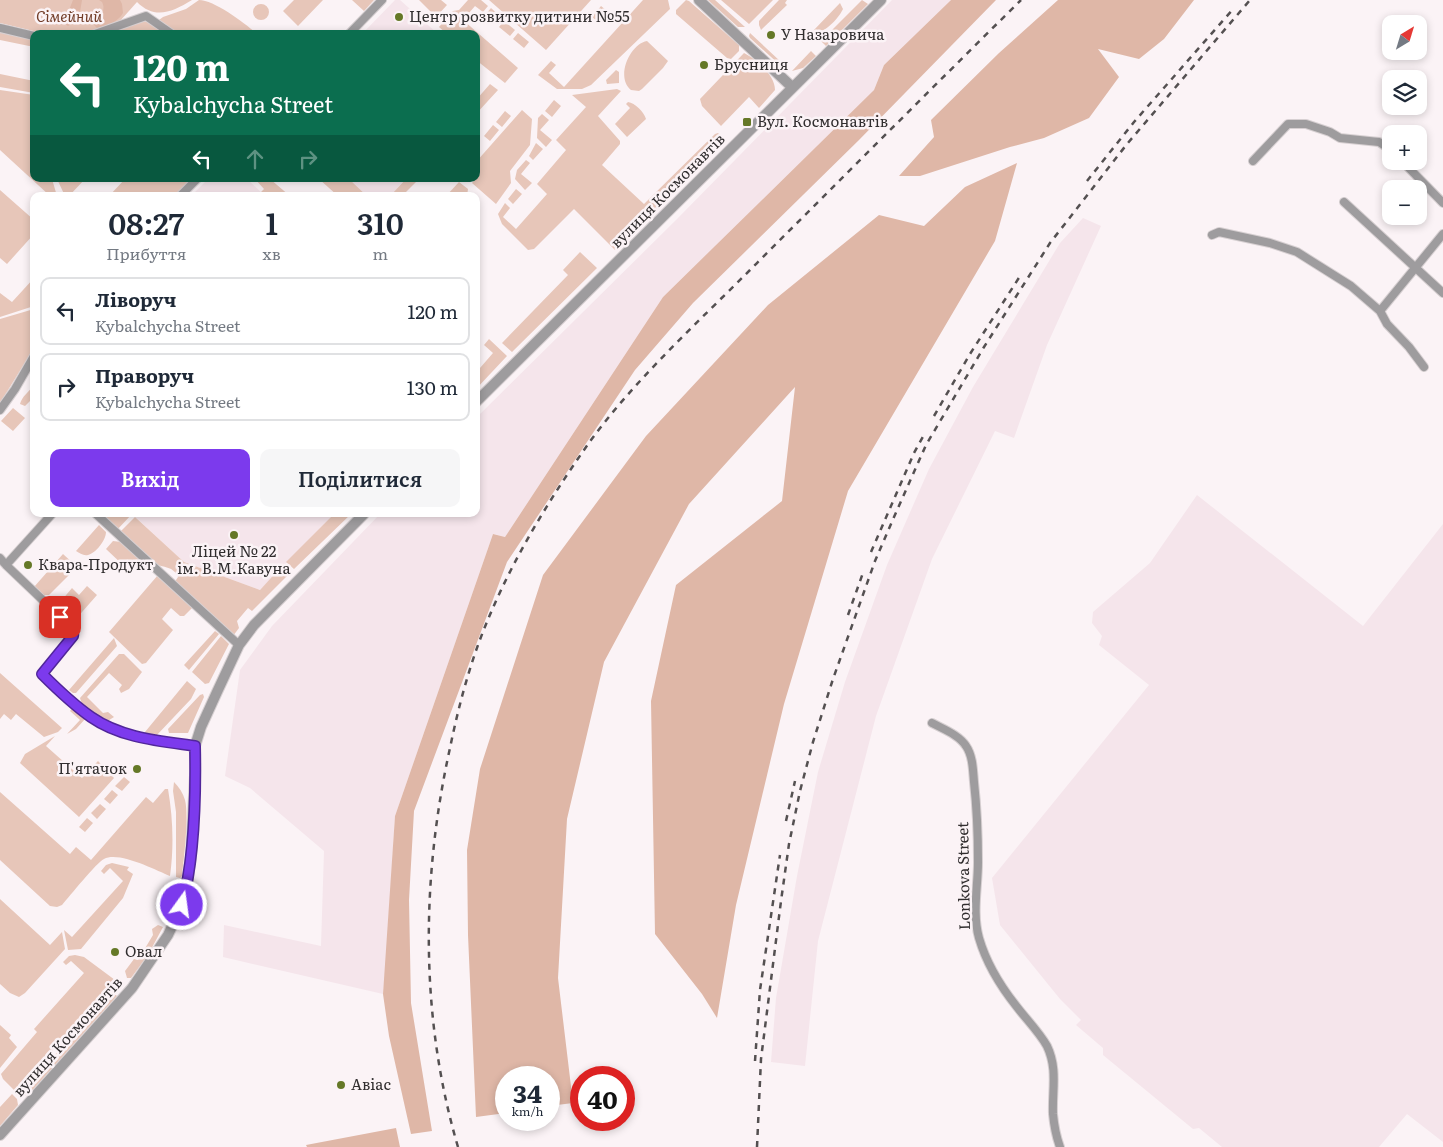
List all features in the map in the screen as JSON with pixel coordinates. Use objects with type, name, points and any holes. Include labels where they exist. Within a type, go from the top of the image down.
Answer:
[{"type":"street","points":[[353,30],[382,0]]},
{"type":"street","points":[[699,0],[792,87]]},
{"type":"street","name":"вулиця Космонавтів","points":[[480,398],[881,0]]},
{"type":"street","points":[[106,30],[146,16],[166,30]]},
{"type":"street","points":[[0,28],[30,35]]},
{"type":"street","points":[[1253,161],[1288,124],[1306,124],[1330,132],[1340,138],[1379,142],[1382,144]]},
{"type":"street","points":[[1411,170],[1443,203]]},
{"type":"street","points":[[184,192],[194,182]]},
{"type":"street","points":[[1344,202],[1443,293]]},
{"type":"street","points":[[1212,234],[1219,232],[1270,242],[1297,252],[1351,286],[1380,310],[1387,324],[1409,347],[1424,367]]},
{"type":"street","points":[[1380,310],[1443,234]]},
{"type":"street","points":[[0,410],[12,394],[30,363]]},
{"type":"street","points":[[6,565],[49,517]]},
{"type":"street","points":[[99,517],[239,645]]},
{"type":"street","name":"вулиця Космонавтів","points":[[0,1135],[132,988],[168,935],[182,905],[188,884],[195,746],[201,727],[239,645],[254,625],[361,517]]},
{"type":"street","points":[[0,558],[72,628],[74,633],[42,674],[91,717],[110,727],[137,737],[195,746]]},
{"type":"street","name":"Lonkova Street","points":[[932,723],[960,739],[970,751],[977,813],[977,930],[994,973],[1016,1007],[1040,1035],[1049,1053],[1054,1073],[1053,1113],[1060,1147]]},
{"type":"shaded area","name":"Центр розвитку дитини №55","points":[[395,0],[400,0],[434,30],[366,30]]},
{"type":"shaded area","points":[[892,0],[951,0],[884,65],[874,90],[663,297],[505,537],[493,534],[395,816],[383,994],[223,957],[224,925],[321,946],[324,851],[250,788],[225,776],[240,670],[272,626],[377,517],[480,517],[480,414],[677,219]]},
{"type":"shaded area","points":[[205,182],[250,182],[261,192],[195,192]]},
{"type":"shaded area","points":[[352,182],[403,182],[394,192],[363,192]]},
{"type":"shaded area","points":[[1083,218],[1101,226],[1047,345],[1014,438],[995,431],[932,559],[876,716],[818,941],[805,1066],[771,1062],[776,998],[797,876],[818,772],[845,682],[887,565],[929,469],[973,387],[1060,243]]},
{"type":"shaded area","points":[[1197,495],[1363,626],[1443,524],[1443,1142],[1407,1114],[1379,1147],[1222,1147],[1199,1128],[1193,1129],[1103,1055],[1103,1048],[1076,1025],[1081,1020],[1060,999],[1000,925],[992,878],[1149,685],[1099,645],[1102,636],[1092,623],[1093,612],[1150,563]]},
{"type":"shaded area","name":"Ліцей № 22 ім. В.М.Кавуна","points":[[135,517],[331,517],[260,590],[184,562]]},
{"type":"green space","name":"Сімейний","points":[[0,0],[192,0],[171,11],[164,12],[150,11],[137,2],[120,21],[96,30],[30,30],[0,23]]},
{"type":"green space","points":[[73,0],[82,0],[81,8],[77,18],[68,26],[64,23]]},
{"type":"green space","points":[[99,0],[120,0],[123,13],[112,23],[97,28],[94,25],[103,9],[102,2]]},
{"type":"green space","points":[[199,0],[205,1],[221,8],[252,30],[170,30],[159,20],[186,9]]},
{"type":"green space","points":[[294,0],[323,0],[298,26],[283,11]]},
{"type":"green space","points":[[352,0],[374,0],[364,11]]},
{"type":"green space","points":[[419,0],[441,0],[447,5],[436,17]]},
{"type":"green space","points":[[468,0],[481,0],[488,6],[483,12],[475,6],[463,20],[474,30],[442,30],[439,27],[453,11],[459,10]]},
{"type":"green space","points":[[489,0],[591,0],[546,50]]},
{"type":"green space","points":[[643,0],[668,0],[670,9],[591,85],[582,89],[557,89],[538,75],[551,61],[556,65],[549,73],[564,87]]},
{"type":"green space","points":[[686,0],[739,45],[739,51],[731,59],[727,58],[676,14],[676,10]]},
{"type":"green space","points":[[708,0],[715,0],[745,27],[738,27]]},
{"type":"green space","points":[[721,0],[773,0],[749,24]]},
{"type":"green space","points":[[779,0],[787,0],[785,3],[787,5],[761,30],[759,21]]},
{"type":"green space","points":[[862,0],[868,4],[826,46],[821,41]]},
{"type":"green space","points":[[951,0],[996,0],[859,140],[693,303],[635,370],[507,562],[414,811],[409,900],[411,1003],[432,1131],[411,1134],[389,1036],[383,994],[395,816],[493,534],[505,537],[663,297],[874,90],[884,65]]},
{"type":"green space","points":[[1058,0],[1194,0],[1164,39],[1139,59],[1098,49],[1119,77],[1089,118],[1044,138],[920,176],[899,176],[934,137],[931,120],[999,53]]},
{"type":"green space","points":[[840,3],[843,9],[838,17],[826,29],[816,33],[812,32]]},
{"type":"green space","points":[[261,4],[269,12],[261,20],[253,12]]},
{"type":"green space","points":[[601,6],[607,11],[597,21],[592,17]]},
{"type":"green space","points":[[491,8],[502,18],[497,24],[485,15]]},
{"type":"green space","points":[[140,20],[151,23],[162,30],[113,30]]},
{"type":"green space","points":[[504,21],[515,30],[510,36],[499,27]]},
{"type":"green space","points":[[0,32],[30,38],[30,46],[0,40]]},
{"type":"green space","points":[[518,33],[529,42],[524,48],[513,39]]},
{"type":"green space","points":[[750,33],[781,62],[781,66],[750,38]]},
{"type":"green space","points":[[480,35],[518,68],[505,83],[480,63]]},
{"type":"green space","points":[[647,41],[668,61],[642,89],[639,91],[631,90],[626,84],[624,77],[627,62],[635,48]]},
{"type":"green space","points":[[811,51],[816,56],[803,68],[792,71]]},
{"type":"green space","points":[[744,53],[759,63],[768,73],[775,90],[759,108],[749,97],[721,126],[702,106],[700,99]]},
{"type":"green space","points":[[616,70],[619,72],[619,83],[607,84],[606,80]]},
{"type":"green space","points":[[0,74],[30,80],[30,92],[0,87]]},
{"type":"green space","points":[[490,84],[498,90],[480,110],[480,95]]},
{"type":"green space","points":[[617,89],[621,91],[598,116],[620,141],[620,144],[602,165],[644,204],[715,134],[718,133],[725,141],[615,250],[574,209],[534,249],[528,250],[502,224],[498,214],[505,203],[510,208],[503,217],[516,229],[547,194],[537,184],[566,150],[556,140],[586,107],[572,95]]},
{"type":"green space","points":[[0,90],[30,94],[30,178],[0,150]]},
{"type":"green space","points":[[554,100],[561,106],[552,117],[545,111]]},
{"type":"green space","points":[[628,102],[639,108],[646,119],[627,137],[615,124],[630,108],[626,104]]},
{"type":"green space","points":[[522,110],[532,119],[530,145],[510,171],[511,183],[496,204],[472,183],[480,182],[480,157]]},
{"type":"green space","points":[[505,111],[511,116],[502,127],[496,122]]},
{"type":"green space","points":[[542,114],[549,120],[540,130],[552,140],[546,147],[537,138],[538,118]]},
{"type":"green space","points":[[493,125],[499,130],[490,141],[484,136]]},
{"type":"green space","points":[[536,143],[543,149],[533,160],[529,156]]},
{"type":"green space","points":[[526,160],[530,163],[521,174],[532,183],[525,190],[515,179],[517,170]]},
{"type":"green space","points":[[1017,163],[995,241],[848,491],[784,704],[736,905],[717,1018],[702,994],[655,934],[651,701],[676,585],[782,501],[795,387],[689,504],[604,662],[567,819],[558,978],[570,1078],[570,1103],[560,1105],[560,1066],[495,1066],[495,1114],[476,1117],[468,935],[467,850],[480,769],[543,575],[646,436],[768,305],[879,215],[924,226],[965,187]]},
{"type":"green space","points":[[35,182],[53,182],[56,192],[46,192]]},
{"type":"green space","points":[[58,182],[82,182],[73,192],[63,192]]},
{"type":"green space","points":[[122,182],[188,182],[179,192],[113,192]]},
{"type":"green space","points":[[258,182],[274,182],[285,192],[261,192],[264,189]]},
{"type":"green space","points":[[322,182],[352,182],[363,192],[334,192]]},
{"type":"green space","points":[[403,182],[416,182],[406,192],[394,192]]},
{"type":"green space","points":[[459,182],[468,189],[468,192],[450,192]]},
{"type":"green space","points":[[516,189],[522,194],[513,204],[508,199]]},
{"type":"green space","points":[[0,190],[30,216],[30,238],[7,264],[0,258]]},
{"type":"green space","points":[[580,252],[597,268],[512,352],[502,343],[568,275],[563,270]]},
{"type":"green space","points":[[30,282],[30,307],[0,317],[0,293],[12,302]]},
{"type":"green space","points":[[30,310],[30,354],[0,403],[0,319]]},
{"type":"green space","points":[[489,339],[507,356],[480,385],[480,368],[493,353],[484,345]]},
{"type":"green space","points":[[30,389],[30,401],[25,406],[20,404]]},
{"type":"green space","points":[[13,408],[25,418],[13,431],[1,421]]},
{"type":"green space","points":[[103,517],[129,517],[116,531]]},
{"type":"green space","points":[[135,517],[184,562],[260,590],[281,567],[289,574],[252,611],[248,608],[237,621],[239,628],[233,636],[174,583],[178,577],[174,571],[151,562],[119,533]]},
{"type":"green space","points":[[331,517],[348,517],[294,569],[286,562]]},
{"type":"green space","points":[[99,525],[106,532],[104,539],[97,549],[91,554],[86,555],[76,551]]},
{"type":"green space","points":[[113,541],[121,542],[141,559],[128,574],[124,570],[124,566],[106,549]]},
{"type":"green space","points":[[63,554],[74,564],[72,572],[49,595],[44,595],[34,587]]},
{"type":"green space","points":[[158,575],[193,607],[184,616],[180,616],[171,608],[162,619],[173,630],[146,663],[142,664],[109,632]]},
{"type":"green space","points":[[87,586],[97,595],[71,622],[56,607],[72,588],[79,595]]},
{"type":"green space","points":[[215,631],[219,634],[189,670],[184,665]]},
{"type":"green space","points":[[221,636],[229,644],[209,683],[205,684],[192,672]]},
{"type":"green space","points":[[114,638],[117,646],[76,693],[69,690]]},
{"type":"green space","points":[[119,654],[124,654],[142,672],[129,689],[121,693],[119,689],[122,685],[109,673],[87,697],[103,713],[108,712],[114,717],[106,722],[82,704],[80,698]]},
{"type":"green space","points":[[0,673],[62,728],[58,732],[44,737],[16,714],[11,720],[4,714],[0,719]]},
{"type":"green space","points":[[187,681],[196,689],[191,699],[156,736],[145,735],[145,732]]},
{"type":"green space","points":[[203,694],[204,697],[188,733],[169,733],[168,729]]},
{"type":"green space","points":[[73,707],[86,718],[76,729],[67,734],[80,720],[70,711]]},
{"type":"green space","points":[[55,736],[46,746],[82,778],[98,761],[114,778],[79,817],[20,763],[25,754]]},
{"type":"green space","points":[[124,777],[130,782],[122,791],[115,786]]},
{"type":"green space","points":[[174,782],[183,795],[186,807],[185,848],[182,876],[180,878],[176,877]]},
{"type":"green space","points":[[165,789],[168,789],[172,822],[170,876],[128,859],[111,857],[100,862],[62,905],[57,907],[50,906],[0,860],[0,792],[70,854],[76,847],[91,860],[146,797],[153,803]]},
{"type":"green space","points":[[112,790],[118,795],[110,804],[104,799]]},
{"type":"green space","points":[[100,804],[106,809],[97,819],[91,813]]},
{"type":"green space","points":[[87,818],[93,823],[85,832],[79,827]]},
{"type":"green space","points":[[112,863],[129,867],[127,870],[133,874],[123,898],[81,949],[68,950],[64,930],[72,937],[123,881],[110,868],[104,874],[101,871],[106,865]]},
{"type":"green space","points":[[177,884],[179,890],[170,912],[168,915],[162,916]]},
{"type":"green space","points":[[0,899],[50,945],[62,932],[65,949],[25,993],[19,997],[10,993],[0,984]]},
{"type":"green space","points":[[158,925],[163,927],[148,955],[131,978],[127,978],[125,971],[134,959],[138,960],[153,935],[152,929]]},
{"type":"green space","points":[[69,956],[84,957],[115,980],[16,1092],[3,1079],[1,1074],[37,1032],[34,1029],[84,973],[71,961],[66,965],[63,962]]},
{"type":"green space","points":[[112,991],[117,996],[29,1094],[24,1096],[20,1094]]},
{"type":"green space","points":[[0,1025],[11,1035],[9,1038],[17,1047],[0,1068]]},
{"type":"green space","points":[[12,1094],[17,1099],[18,1105],[0,1126],[0,1107]]},
{"type":"green space","points":[[396,1128],[400,1147],[307,1147],[306,1145]]},
{"type":"railway","points":[[458,1147],[437,1049],[431,999],[429,948],[434,847],[440,797],[457,715],[466,682],[483,633],[510,571],[562,482],[591,440],[627,396],[688,331],[1021,0]]},
{"type":"railway","points":[[757,1147],[761,1059],[789,844],[813,742],[875,561],[926,445],[984,347],[1050,243],[1127,144],[1250,0]]},
{"type":"railway","points":[[1087,181],[1134,122],[1234,8]]},
{"type":"railway","points":[[934,416],[970,354],[1022,273]]},
{"type":"railway","points":[[871,552],[914,453],[925,433]]},
{"type":"railway","points":[[848,615],[864,570]]},
{"type":"railway","points":[[786,821],[795,781]]},
{"type":"railway","points":[[755,1061],[760,990],[780,855]]},
{"type":"place","name":"Центр розвитку дитини №55","points":[[399,17]]},
{"type":"place","name":"У Назаровича","points":[[771,35]]},
{"type":"place","name":"Брусниця","points":[[704,65]]},
{"type":"place","name":"Вул. Космонавтів","points":[[747,122]]},
{"type":"place","name":"Ліцей № 22 ім. В.М.Кавуна","points":[[234,535]]},
{"type":"place","name":"Квара-Продукт","points":[[28,565]]},
{"type":"place","name":"П'ятачок","points":[[137,769]]},
{"type":"place","name":"Овал","points":[[115,952]]},
{"type":"place","name":"Авіас","points":[[341,1085]]},
{"type":"route","points":[[60,617],[72,628],[74,633],[42,674],[91,717],[110,727],[137,737],[195,746],[191,856],[188,884],[182,905]]}]
